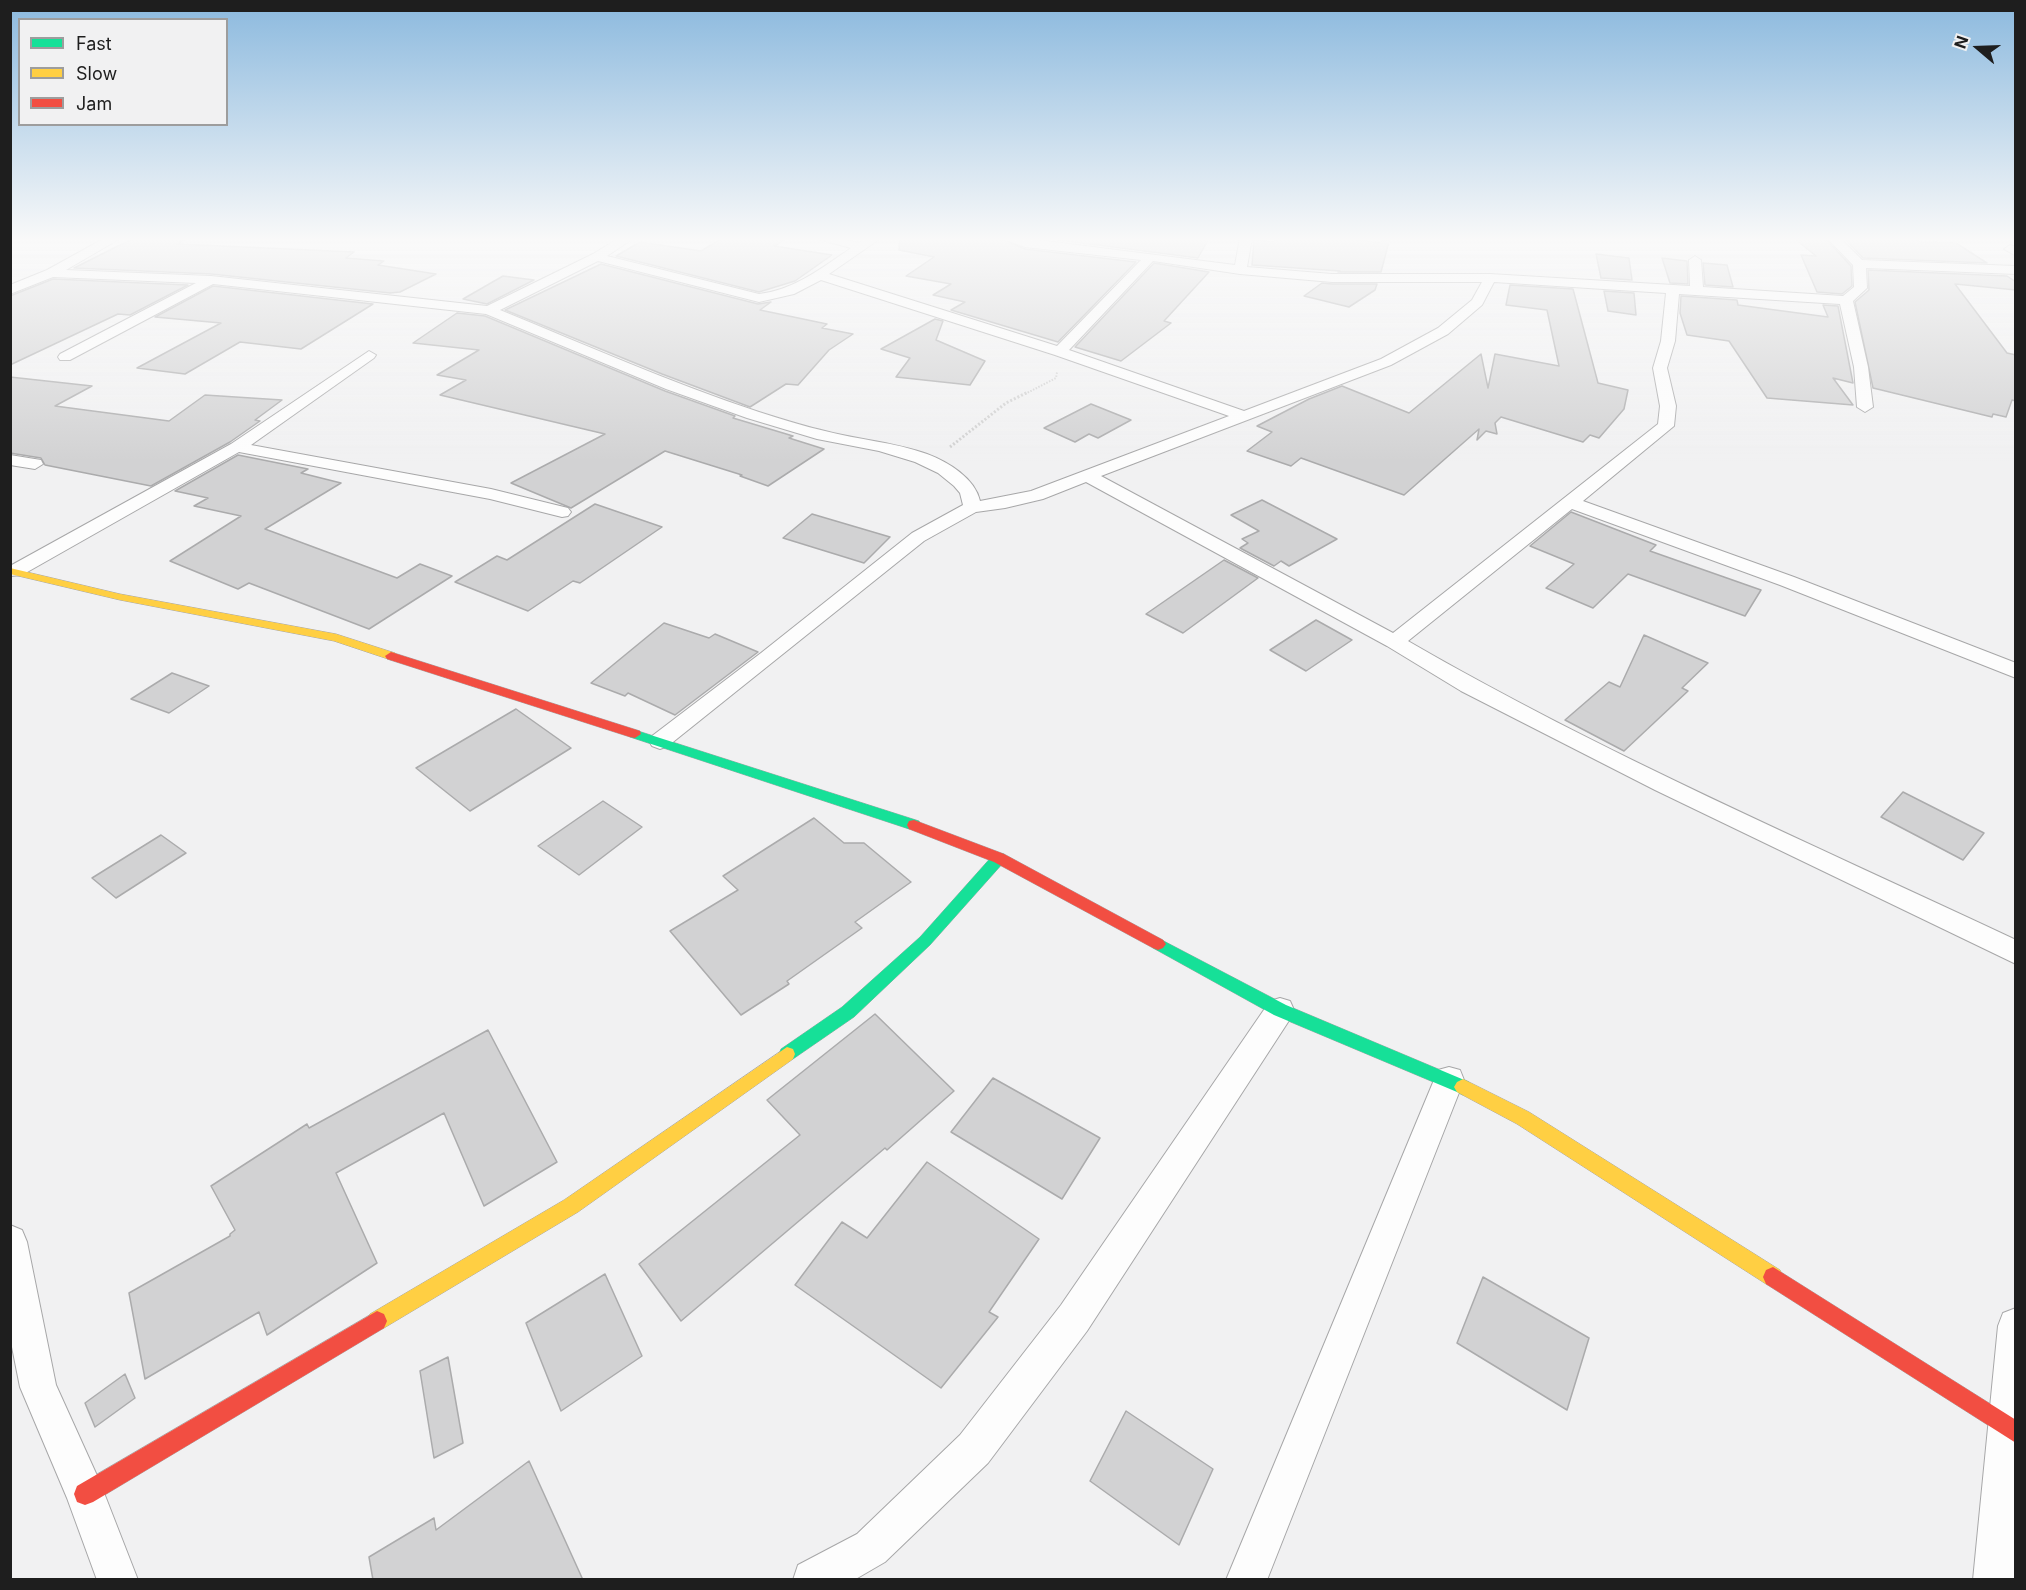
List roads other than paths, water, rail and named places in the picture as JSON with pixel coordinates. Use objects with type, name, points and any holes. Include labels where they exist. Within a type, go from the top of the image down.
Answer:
[{"type":"street","points":[[65,357],[151,312]]},
{"type":"street","points":[[494,312],[671,386],[753,415],[823,436],[881,446],[921,458],[944,469],[960,482],[969,492],[972,507]]},
{"type":"street","points":[[935,312],[1060,352],[1246,417]]},
{"type":"street","points":[[1060,352],[1098,312]]},
{"type":"street","points":[[660,741],[768,658],[904,547],[972,507],[1037,495],[1386,362],[1443,331],[1465,312]]},
{"type":"street","points":[[1394,642],[1666,426],[1668,406],[1660,368],[1668,341],[1671,312]]},
{"type":"street","points":[[1849,312],[1861,367],[1865,407]]},
{"type":"street","points":[[13,571],[237,447],[369,355]]},
{"type":"street","points":[[237,447],[491,494],[562,512]]},
{"type":"street","points":[[10,460],[35,464]]},
{"type":"street","points":[[1087,476],[1150,508],[1394,642],[1469,686],[1643,774],[2016,953]]},
{"type":"street","points":[[1569,502],[1787,581],[2016,671]]},
{"type":"street","points":[[13,571],[120,597],[336,638],[660,741],[952,838],[999,858],[1280,1010],[1449,1080],[1523,1118],[2011,1430]]},
{"type":"street","points":[[85,1494],[571,1206],[848,1012],[925,941],[999,858]]},
{"type":"street","points":[[813,1580],[871,1548],[974,1449],[1074,1318],[1280,1010]]},
{"type":"street","points":[[1246,1580],[1449,1080]]},
{"type":"street","points":[[10,1242],[38,1387],[85,1494],[118,1580]]},
{"type":"street","points":[[1994,1580],[2011,1430],[2016,1326]]}]
